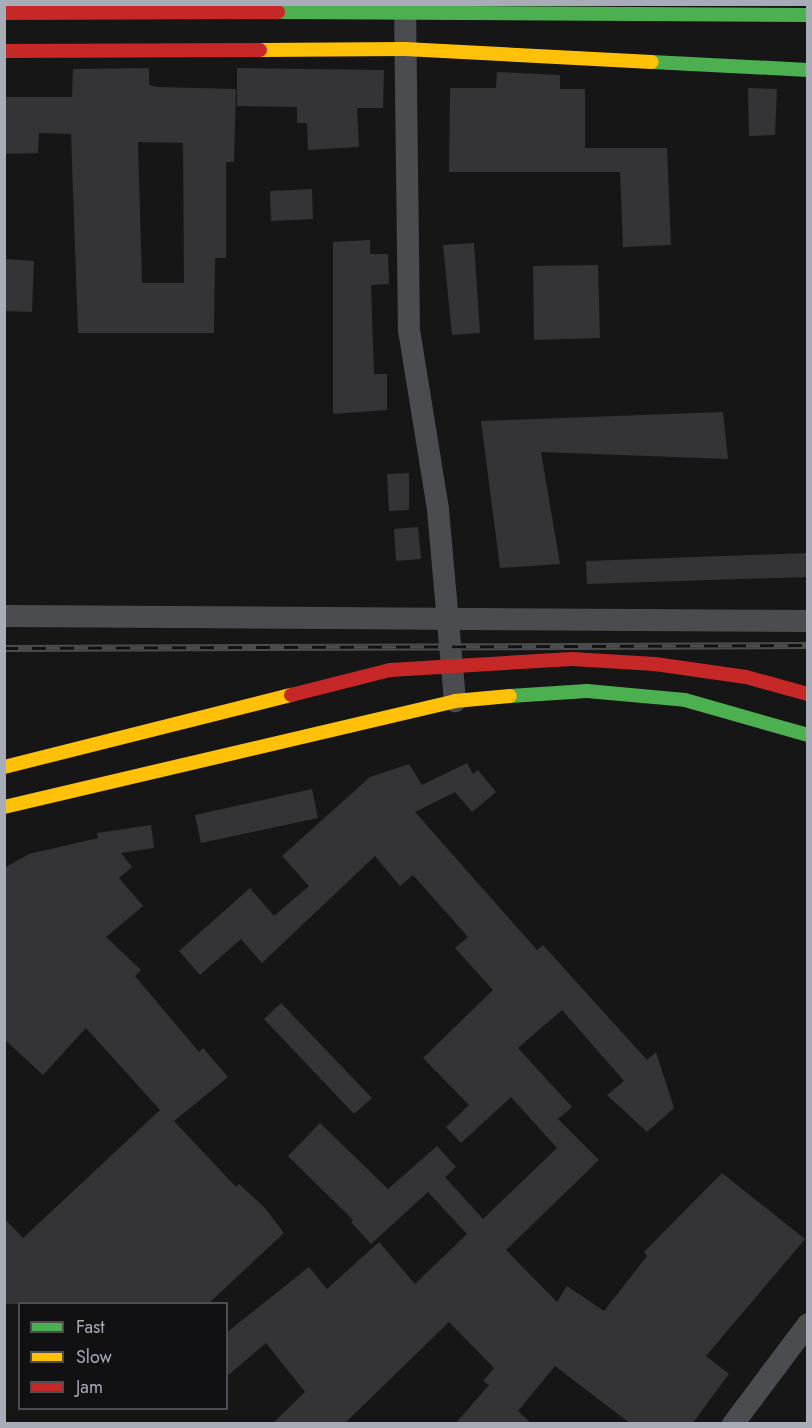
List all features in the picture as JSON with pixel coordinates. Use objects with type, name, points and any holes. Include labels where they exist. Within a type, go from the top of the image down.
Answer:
[{"type":"street","points":[[405,8],[409,330],[438,510],[455,701]]},
{"type":"street","points":[[4,13],[405,8],[807,15]]},
{"type":"street","points":[[4,51],[405,49],[807,70]]},
{"type":"street","points":[[4,616],[807,621]]},
{"type":"street","points":[[4,767],[390,670],[452,664],[572,658],[655,664],[746,677],[807,694]]},
{"type":"street","points":[[4,807],[455,701],[587,691],[633,694],[685,700],[807,735]]},
{"type":"street","points":[[733,1424],[807,1324]]},
{"type":"building","points":[[149,68],[149,85],[157,87],[236,89],[234,162],[226,162],[226,258],[215,258],[214,333],[78,333],[71,134],[39,133],[38,153],[4,154],[4,97],[72,97],[73,69]],"holes":[[[138,142],[183,143],[184,283],[142,283]]]},
{"type":"building","points":[[237,68],[384,70],[383,108],[357,108],[359,147],[308,150],[307,123],[297,123],[297,107],[237,106]]},
{"type":"building","points":[[497,72],[560,75],[560,89],[585,89],[585,148],[667,148],[671,245],[623,247],[620,172],[449,172],[450,88],[496,88]]},
{"type":"building","points":[[748,88],[777,89],[775,135],[749,136]]},
{"type":"building","points":[[312,189],[313,219],[271,221],[270,191]]},
{"type":"building","points":[[370,240],[370,254],[388,254],[389,284],[371,285],[374,374],[387,374],[387,410],[333,414],[333,242]]},
{"type":"building","points":[[474,243],[480,333],[452,335],[443,245]]},
{"type":"building","points":[[4,259],[34,261],[32,312],[4,311]]},
{"type":"building","points":[[598,265],[600,338],[534,340],[533,266]]},
{"type":"building","points":[[723,412],[728,459],[541,452],[560,564],[500,568],[481,421]]},
{"type":"building","points":[[409,473],[409,510],[389,511],[387,474]]},
{"type":"building","points":[[418,527],[421,559],[396,561],[394,529]]},
{"type":"building","points":[[807,553],[807,577],[587,584],[586,561]]},
{"type":"building","points":[[467,763],[473,774],[478,770],[496,792],[472,812],[455,792],[415,812],[537,950],[543,945],[647,1060],[656,1052],[674,1108],[647,1132],[607,1095],[624,1081],[562,1010],[518,1048],[572,1107],[558,1119],[599,1160],[506,1250],[557,1302],[567,1286],[604,1311],[647,1256],[644,1252],[722,1173],[805,1239],[706,1356],[729,1374],[692,1424],[631,1424],[555,1366],[518,1411],[532,1424],[455,1424],[489,1385],[483,1381],[494,1368],[449,1322],[344,1424],[272,1424],[305,1392],[266,1343],[228,1375],[228,1331],[309,1267],[327,1289],[379,1242],[415,1284],[467,1234],[428,1192],[371,1244],[351,1222],[353,1220],[288,1156],[320,1123],[388,1189],[437,1146],[456,1167],[445,1177],[483,1219],[557,1148],[511,1097],[461,1143],[446,1127],[469,1105],[423,1058],[493,990],[455,948],[468,937],[413,875],[400,886],[375,856],[262,963],[241,939],[200,975],[179,951],[250,888],[274,916],[309,886],[282,856],[370,777],[409,764],[422,785]]},
{"type":"building","points":[[312,789],[318,818],[201,843],[195,815]]},
{"type":"building","points":[[151,825],[154,848],[121,853],[132,867],[119,878],[143,906],[106,937],[141,970],[135,976],[199,1052],[203,1048],[228,1077],[174,1121],[236,1187],[239,1184],[265,1208],[284,1233],[210,1302],[18,1302],[18,1304],[4,1304],[4,1218],[23,1238],[160,1110],[86,1028],[43,1075],[4,1039],[4,868],[29,854],[98,838],[97,833]]},
{"type":"building","points":[[281,1003],[372,1098],[354,1114],[264,1019]]},
{"type":"railway","points":[[4,648],[808,645]]},
{"type":"traffic: fast","points":[[278,12],[808,15]]},
{"type":"traffic: fast","points":[[652,62],[808,70]]},
{"type":"traffic: fast","points":[[510,696],[587,691],[685,700],[808,735]]},
{"type":"traffic: slow","points":[[260,50],[405,49],[652,62]]},
{"type":"traffic: slow","points":[[4,767],[291,695]]},
{"type":"traffic: slow","points":[[4,807],[455,701],[510,696]]},
{"type":"traffic: jam","points":[[4,13],[278,12]]},
{"type":"traffic: jam","points":[[4,51],[260,50]]},
{"type":"traffic: jam","points":[[291,695],[390,670],[572,659],[655,664],[746,677],[808,694]]}]
